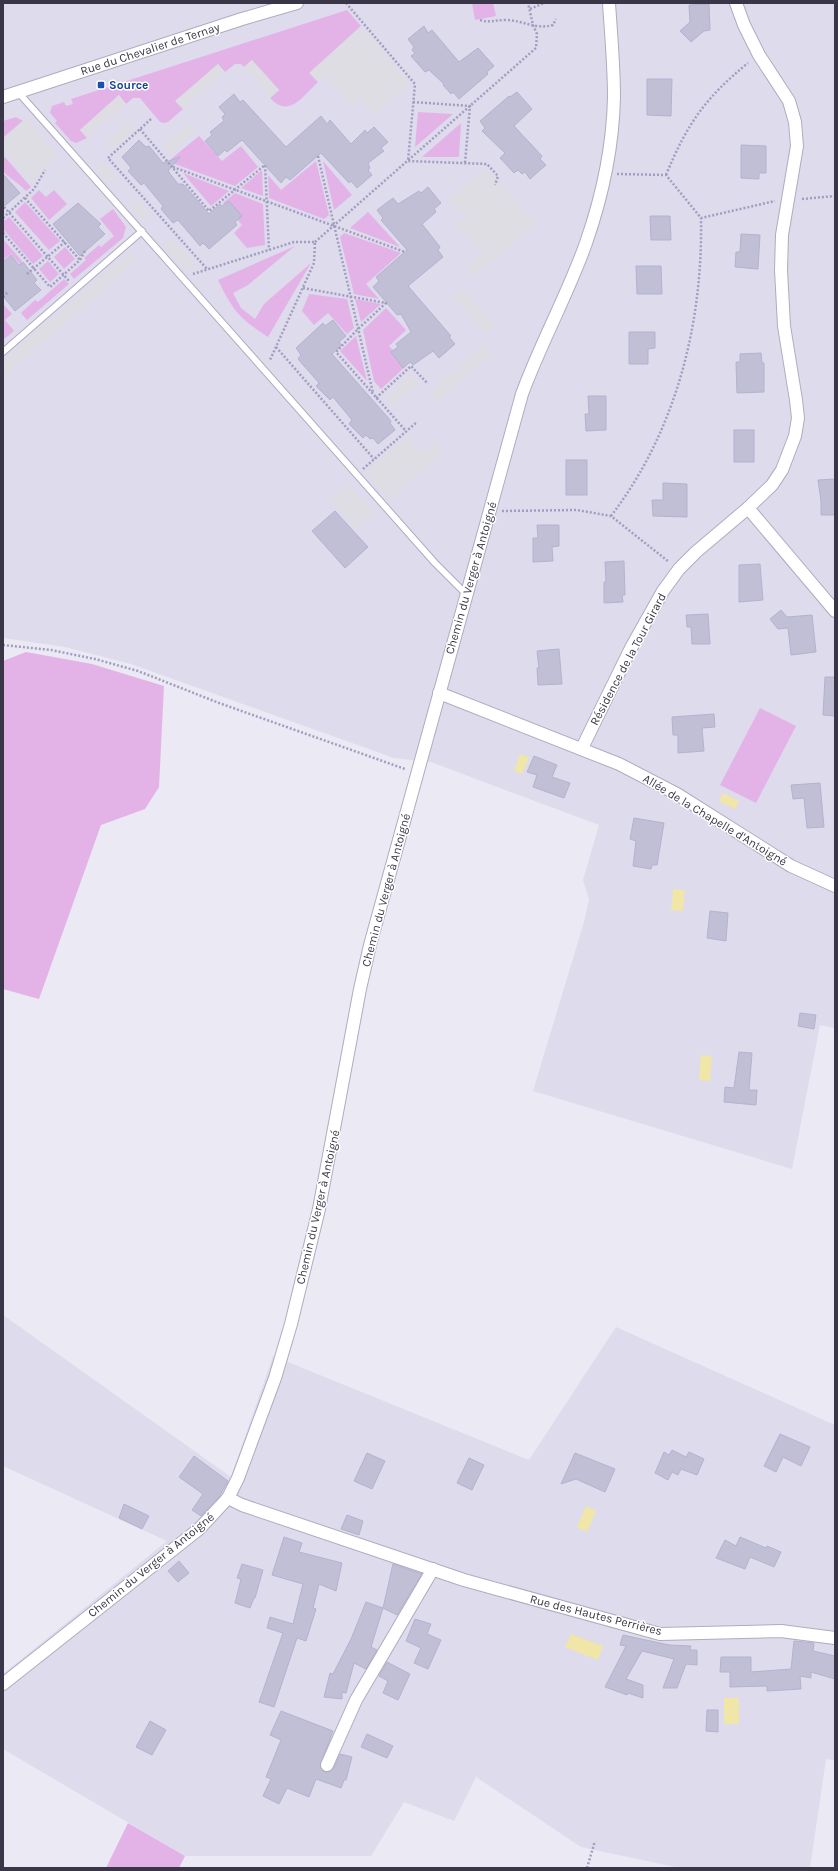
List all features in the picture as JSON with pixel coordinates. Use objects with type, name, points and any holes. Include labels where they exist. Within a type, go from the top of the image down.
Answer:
[{"type":"street","name":"Rue du Chevalier de Ternay","points":[[3,97],[268,7],[297,3]]},
{"type":"street","name":"Chemin du Verger à Antoigné","points":[[3,1684],[199,1529],[228,1498],[238,1478],[275,1378],[321,1202],[365,967],[417,773],[522,394],[533,363],[564,298],[586,243],[597,207],[605,173],[614,98],[609,3]]},
{"type":"street","name":"Résidence de la Tour Girard","points":[[582,748],[648,616],[663,591],[679,569],[772,485],[782,470],[790,453],[797,424],[796,400],[784,326],[781,291],[782,234],[797,146],[795,122],[789,101],[759,55],[744,25],[736,3]]},
{"type":"street","points":[[748,508],[835,611]]},
{"type":"street","name":"Allée de la Chapelle d'Antoigné","points":[[439,693],[582,748],[619,764],[677,794],[791,866],[835,886]]},
{"type":"street","name":"Rue des Hautes Perrières","points":[[228,1498],[242,1505],[464,1580],[660,1634],[781,1631],[835,1638]]},
{"type":"street","points":[[327,1765],[356,1700],[433,1569]]},
{"type":"lane","points":[[18,92],[435,563],[467,595]]},
{"type":"lane","points":[[3,352],[142,232]]},
{"type":"path","points":[[346,3],[415,84],[408,161]]},
{"type":"path","points":[[183,278],[294,242],[315,242],[536,48],[537,34],[533,25],[528,3]]},
{"type":"path","points":[[530,9],[544,3]]},
{"type":"path","points":[[480,20],[486,22],[504,20],[542,28],[553,25],[556,19]]},
{"type":"path","points":[[666,176],[686,133],[706,101],[726,81],[759,55]]},
{"type":"path","points":[[413,102],[470,106]]},
{"type":"path","points":[[465,163],[470,106]]},
{"type":"path","points":[[151,120],[108,158],[207,269]]},
{"type":"path","points":[[140,129],[209,211],[265,165],[269,250]]},
{"type":"path","points":[[318,156],[374,395]]},
{"type":"path","points":[[408,161],[487,164],[498,176],[495,185]]},
{"type":"path","points":[[172,167],[266,200],[405,252]]},
{"type":"path","points":[[3,218],[34,189],[45,170]]},
{"type":"path","points":[[605,173],[666,176],[701,218],[702,255],[696,309],[680,381],[656,443],[637,479],[611,516]]},
{"type":"path","points":[[701,218],[787,200],[835,196]]},
{"type":"path","points":[[25,198],[80,260]]},
{"type":"path","points":[[4,207],[76,289]]},
{"type":"path","points":[[3,233],[50,287],[80,260],[85,251]]},
{"type":"path","points":[[27,274],[65,242]]},
{"type":"path","points":[[265,370],[314,263],[315,242]]},
{"type":"path","points":[[303,288],[350,295],[386,303],[336,352],[406,431]]},
{"type":"path","points":[[3,297],[8,292]]},
{"type":"path","points":[[276,347],[374,459]]},
{"type":"path","points":[[376,398],[411,366],[428,384]]},
{"type":"path","points":[[357,474],[417,422]]},
{"type":"path","points":[[490,511],[577,510],[611,516],[679,569]]},
{"type":"path","points":[[3,645],[51,650],[95,658],[138,671],[219,703],[417,773]]},
{"type":"path","points":[[587,1868],[595,1841]]},
{"type":"shaded area","points":[[3,3],[835,3],[835,1028],[820,1025],[792,1169],[533,1091],[584,922],[589,899],[583,880],[599,825],[431,762],[394,758],[131,664],[65,647],[3,638]]},
{"type":"shaded area","points":[[472,3],[493,3],[496,16],[475,20]]},
{"type":"shaded area","points":[[347,10],[361,26],[310,73],[318,82],[301,99],[290,106],[277,104],[270,98],[279,90],[252,60],[244,67],[241,64],[235,64],[225,72],[218,64],[176,101],[183,109],[168,122],[160,122],[140,98],[133,98],[126,104],[119,95],[80,130],[87,138],[76,143],[71,141],[55,123],[57,121],[50,113],[52,106],[64,102],[66,106],[73,104],[71,99]]},
{"type":"shaded area","points":[[361,26],[410,83],[375,114],[359,97],[350,105],[326,76],[318,82],[309,73]]},
{"type":"shaded area","points":[[252,60],[279,90],[270,98],[244,67]]},
{"type":"shaded area","points":[[218,64],[225,72],[183,109],[175,101]]},
{"type":"shaded area","points":[[119,95],[126,104],[87,138],[80,130]]},
{"type":"shaded area","points":[[418,112],[453,114],[415,147]]},
{"type":"shaded area","points":[[16,117],[23,121],[3,138],[3,121]]},
{"type":"shaded area","points":[[26,118],[58,155],[32,183],[3,149],[3,138]]},
{"type":"shaded area","points":[[128,122],[135,130],[114,149],[107,141]]},
{"type":"shaded area","points":[[189,122],[197,130],[172,154],[164,146]]},
{"type":"shaded area","points":[[461,123],[459,157],[422,157]]},
{"type":"shaded area","points":[[199,136],[222,161],[241,146],[258,167],[235,186],[175,164],[171,159]]},
{"type":"shaded area","points":[[3,155],[31,187],[26,191],[3,171]]},
{"type":"shaded area","points":[[104,161],[117,176],[108,184],[95,169]]},
{"type":"shaded area","points":[[316,161],[329,215],[324,219],[269,198],[268,175],[281,190]]},
{"type":"shaded area","points":[[323,161],[352,195],[334,210]]},
{"type":"shaded area","points":[[487,168],[536,224],[473,277],[465,268],[482,253],[457,225],[466,217],[449,199]]},
{"type":"shaded area","points":[[262,170],[263,196],[241,188]]},
{"type":"shaded area","points":[[183,173],[229,191],[211,206]]},
{"type":"shaded area","points":[[39,190],[46,197],[54,190],[67,204],[49,220],[31,198]]},
{"type":"shaded area","points":[[235,193],[263,204],[265,245],[247,248],[234,233],[242,225],[223,203]]},
{"type":"shaded area","points":[[139,201],[150,214],[142,221],[130,208]]},
{"type":"shaded area","points":[[25,202],[60,241],[49,250],[15,212]]},
{"type":"shaded area","points":[[113,209],[126,227],[123,238],[74,279],[70,274],[86,260],[84,258],[99,245],[101,247],[114,236],[100,219]]},
{"type":"shaded area","points":[[368,212],[400,247],[350,228]]},
{"type":"shaded area","points":[[9,217],[43,256],[33,264],[3,229],[3,222]]},
{"type":"shaded area","points":[[344,233],[401,253],[366,284],[379,299],[354,294],[340,237]]},
{"type":"shaded area","points":[[172,238],[195,264],[186,272],[163,246]]},
{"type":"shaded area","points":[[3,239],[22,261],[20,264],[11,254],[3,260]]},
{"type":"shaded area","points":[[295,246],[248,285],[233,293],[241,308],[255,319],[264,304],[311,263],[268,337],[243,319],[233,307],[218,280]]},
{"type":"shaded area","points":[[65,247],[75,259],[64,269],[54,257]]},
{"type":"shaded area","points":[[130,251],[137,260],[3,377],[3,361]]},
{"type":"shaded area","points":[[48,261],[59,274],[50,282],[39,269]]},
{"type":"shaded area","points":[[64,279],[69,284],[27,320],[21,313],[35,300],[38,302]]},
{"type":"shaded area","points":[[462,288],[495,326],[486,334],[453,297]]},
{"type":"shaded area","points":[[309,294],[347,299],[354,328],[347,334],[328,313],[314,325],[302,311]]},
{"type":"shaded area","points":[[355,299],[381,304],[361,322]]},
{"type":"shaded area","points":[[3,304],[12,314],[5,320],[14,331],[3,340]]},
{"type":"shaded area","points":[[386,308],[406,330],[389,346],[407,365],[381,389],[374,381],[363,330]]},
{"type":"shaded area","points":[[356,336],[367,381],[340,351]]},
{"type":"shaded area","points":[[484,345],[492,354],[436,403],[428,394]]},
{"type":"shaded area","points":[[411,374],[420,383],[393,406],[386,397]]},
{"type":"shaded area","points":[[406,437],[421,454],[436,443],[444,452],[390,500],[364,472]]},
{"type":"shaded area","points":[[349,485],[374,513],[356,529],[331,500]]},
{"type":"shaded area","points":[[26,652],[92,664],[164,686],[159,787],[145,809],[101,825],[39,999],[3,989],[3,661]]},
{"type":"shaded area","points":[[760,708],[796,726],[756,803],[720,785]]},
{"type":"shaded area","points":[[520,754],[529,757],[522,774],[514,771]]},
{"type":"shaded area","points":[[723,793],[739,801],[735,809],[719,801]]},
{"type":"shaded area","points":[[673,889],[685,890],[683,911],[671,910]]},
{"type":"shaded area","points":[[701,1055],[712,1056],[710,1081],[699,1080]]},
{"type":"shaded area","points":[[3,1315],[231,1477],[273,1356],[529,1460],[616,1327],[835,1425],[835,1760],[826,1759],[810,1868],[680,1868],[581,1847],[476,1777],[454,1821],[404,1802],[371,1856],[185,1856],[3,1749],[3,1674],[167,1541],[3,1466]]},
{"type":"shaded area","points":[[586,1506],[596,1511],[587,1532],[577,1527]]},
{"type":"shaded area","points":[[571,1634],[603,1646],[598,1660],[565,1647]]},
{"type":"shaded area","points":[[724,1698],[739,1698],[739,1724],[724,1724]]},
{"type":"shaded area","points":[[128,1823],[185,1856],[179,1868],[106,1868]]},
{"type":"building","points":[[709,4],[710,30],[704,31],[691,42],[680,31],[690,22],[689,5]]},
{"type":"building","points":[[424,26],[428,33],[432,30],[459,62],[478,48],[494,66],[487,72],[488,74],[459,99],[453,92],[451,94],[443,85],[444,84],[429,70],[425,72],[411,56],[415,53],[412,50],[414,47],[408,39]]},
{"type":"building","points":[[647,79],[672,79],[671,116],[647,115]]},
{"type":"building","points":[[517,92],[532,109],[514,126],[542,156],[540,159],[546,165],[530,179],[525,172],[522,174],[518,170],[514,173],[500,158],[505,153],[482,131],[485,128],[480,121],[509,96],[510,97]]},
{"type":"building","points":[[234,94],[240,102],[243,100],[286,147],[321,116],[327,124],[330,120],[351,144],[365,130],[367,133],[374,127],[388,142],[381,148],[384,151],[368,163],[370,168],[368,170],[372,175],[357,188],[351,181],[349,183],[321,153],[290,180],[286,177],[281,183],[242,140],[227,152],[225,150],[218,156],[205,141],[212,135],[210,132],[224,121],[222,117],[225,114],[219,107]]},
{"type":"building","points":[[139,140],[146,147],[149,146],[163,163],[180,157],[168,171],[178,184],[183,184],[209,214],[220,204],[222,206],[229,201],[242,216],[235,222],[237,225],[209,249],[203,243],[200,246],[178,220],[173,223],[161,209],[163,206],[144,183],[141,185],[128,171],[131,168],[122,157]]},
{"type":"building","points":[[741,145],[766,146],[766,173],[759,173],[759,179],[741,178]]},
{"type":"building","points":[[3,174],[20,193],[3,207]]},
{"type":"building","points":[[428,187],[441,203],[434,209],[436,212],[422,224],[440,247],[438,250],[443,257],[408,286],[451,336],[449,337],[455,344],[439,358],[433,351],[413,365],[410,362],[403,368],[391,352],[398,347],[396,344],[411,332],[401,314],[397,315],[373,287],[379,281],[376,277],[407,250],[381,220],[383,218],[377,210],[393,198],[398,204],[419,191],[421,193]]},
{"type":"building","points":[[78,203],[101,224],[98,227],[105,234],[80,256],[53,224]]},
{"type":"building","points":[[650,216],[670,216],[671,240],[651,240]]},
{"type":"building","points":[[741,234],[760,235],[758,269],[735,267],[736,252],[740,252]]},
{"type":"building","points":[[11,255],[19,265],[23,262],[37,280],[34,283],[41,290],[15,311],[3,296],[3,262]]},
{"type":"building","points":[[636,266],[661,266],[662,294],[637,294]]},
{"type":"building","points":[[333,320],[346,336],[339,342],[342,345],[332,354],[391,421],[390,423],[395,430],[378,444],[373,438],[370,439],[366,435],[363,438],[349,424],[352,420],[333,397],[330,400],[316,386],[319,383],[298,359],[301,355],[296,348],[323,323],[325,326]]},
{"type":"building","points":[[629,332],[655,332],[655,348],[648,349],[648,364],[629,364]]},
{"type":"building","points":[[761,353],[762,363],[764,363],[764,392],[737,393],[736,362],[740,362],[740,354]]},
{"type":"building","points":[[588,396],[606,396],[606,430],[586,431],[585,414],[589,414]]},
{"type":"building","points":[[734,430],[754,430],[754,462],[734,462]]},
{"type":"building","points":[[566,460],[587,460],[587,495],[566,495]]},
{"type":"building","points":[[835,479],[835,515],[821,515],[818,480]]},
{"type":"building","points":[[663,483],[687,484],[687,517],[653,516],[652,500],[663,500]]},
{"type":"building","points":[[335,511],[368,547],[345,568],[312,531]]},
{"type":"building","points":[[537,525],[559,525],[559,546],[552,547],[553,561],[533,562],[533,538],[538,538]]},
{"type":"building","points":[[624,561],[625,595],[622,595],[623,602],[604,603],[604,582],[606,582],[605,562]]},
{"type":"building","points":[[760,564],[763,600],[739,602],[739,565]]},
{"type":"building","points":[[781,610],[787,617],[812,615],[816,652],[791,655],[788,628],[778,629],[770,619]]},
{"type":"building","points":[[708,614],[710,644],[692,644],[691,627],[687,627],[686,615]]},
{"type":"building","points":[[559,649],[562,684],[538,685],[537,668],[539,668],[537,651]]},
{"type":"building","points":[[825,677],[835,677],[835,716],[823,715]]},
{"type":"building","points":[[714,714],[715,727],[702,728],[704,751],[678,753],[678,735],[673,735],[672,717]]},
{"type":"building","points":[[534,756],[557,765],[552,777],[570,783],[564,798],[533,787],[537,775],[527,772]]},
{"type":"building","points":[[820,783],[824,827],[807,828],[804,798],[793,799],[791,785]]},
{"type":"building","points":[[634,818],[664,823],[657,865],[652,865],[651,869],[633,866],[636,841],[630,839]]},
{"type":"building","points":[[710,911],[728,913],[726,941],[707,938]]},
{"type":"building","points":[[800,1013],[816,1015],[814,1029],[798,1026]]},
{"type":"building","points":[[739,1052],[752,1053],[749,1090],[757,1090],[756,1105],[724,1102],[725,1087],[734,1088]]},
{"type":"building","points":[[780,1434],[810,1447],[801,1466],[783,1457],[776,1472],[764,1466]]},
{"type":"building","points":[[672,1450],[686,1457],[689,1452],[704,1459],[697,1475],[681,1469],[678,1475],[672,1472],[668,1480],[655,1473],[664,1452],[669,1455]]},
{"type":"building","points":[[367,1453],[385,1461],[372,1489],[354,1481]]},
{"type":"building","points":[[575,1453],[615,1469],[605,1492],[576,1479],[561,1484]]},
{"type":"building","points":[[194,1456],[228,1481],[219,1497],[201,1516],[192,1510],[203,1494],[179,1477]]},
{"type":"building","points":[[469,1458],[484,1465],[472,1490],[457,1483]]},
{"type":"building","points":[[124,1504],[149,1516],[142,1529],[119,1518]]},
{"type":"building","points":[[347,1515],[363,1521],[359,1535],[341,1529]]},
{"type":"building","points":[[284,1537],[302,1543],[299,1552],[342,1563],[336,1591],[319,1584],[313,1608],[316,1609],[306,1641],[297,1638],[274,1707],[259,1702],[283,1633],[267,1628],[270,1617],[293,1624],[303,1584],[272,1575]]},
{"type":"building","points":[[740,1537],[766,1548],[767,1546],[781,1552],[774,1567],[750,1557],[745,1569],[716,1558],[725,1540],[736,1546]]},
{"type":"building","points":[[179,1561],[189,1573],[178,1582],[168,1571]]},
{"type":"building","points":[[242,1564],[263,1570],[255,1598],[250,1608],[235,1603],[241,1579],[237,1578]]},
{"type":"building","points":[[393,1564],[422,1574],[397,1615],[383,1608]]},
{"type":"building","points":[[366,1602],[383,1608],[371,1647],[377,1650],[366,1669],[354,1663],[346,1693],[342,1692],[342,1699],[324,1697],[330,1673],[333,1674],[351,1639]]},
{"type":"building","points":[[415,1619],[431,1624],[427,1634],[441,1640],[428,1669],[414,1663],[421,1648],[406,1641]]},
{"type":"building","points":[[623,1635],[669,1645],[691,1646],[690,1650],[697,1650],[697,1665],[686,1664],[677,1688],[663,1688],[674,1659],[642,1651],[626,1679],[643,1685],[643,1698],[628,1693],[627,1695],[605,1687],[626,1646],[620,1645]]},
{"type":"building","points":[[794,1641],[814,1643],[813,1651],[835,1656],[835,1679],[811,1672],[811,1678],[800,1676],[801,1689],[767,1691],[767,1686],[730,1687],[730,1672],[720,1672],[721,1657],[751,1657],[751,1672],[791,1669]]},
{"type":"building","points":[[387,1662],[410,1674],[398,1700],[383,1693],[388,1681],[379,1676]]},
{"type":"building","points":[[707,1710],[718,1710],[718,1732],[706,1731]]},
{"type":"building","points":[[281,1711],[333,1731],[320,1766],[324,1772],[328,1772],[334,1768],[340,1754],[352,1757],[346,1780],[344,1780],[341,1788],[316,1779],[309,1797],[287,1788],[279,1804],[263,1796],[271,1779],[266,1777],[281,1740],[270,1735]]},
{"type":"building","points":[[150,1721],[166,1730],[152,1755],[136,1747]]},
{"type":"building","points":[[367,1734],[393,1746],[387,1758],[361,1747]]},
{"type":"place","name":"Source","points":[[101,85]]}]
